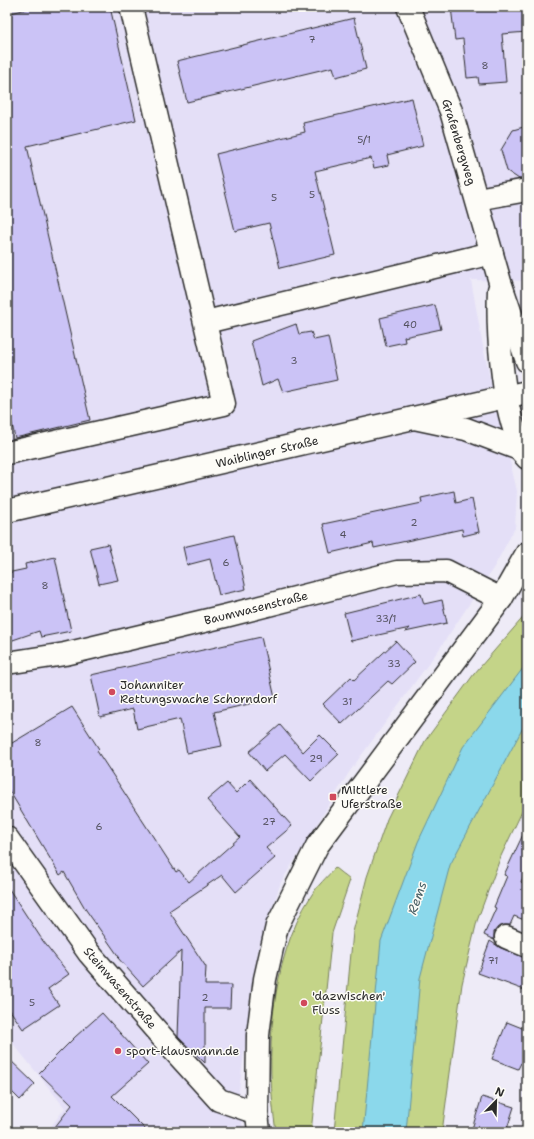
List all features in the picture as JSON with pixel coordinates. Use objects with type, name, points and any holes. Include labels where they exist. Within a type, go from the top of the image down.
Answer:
[{"type":"street","points":[[7,453],[224,404],[131,7]]},
{"type":"street","name":"Grafenbergweg","points":[[408,7],[451,111],[500,282],[521,330],[527,361]]},
{"type":"street","points":[[477,199],[527,190]]},
{"type":"street","points":[[206,322],[492,253]]},
{"type":"street","name":"Grafenbergweg","points":[[500,282],[498,319],[517,394]]},
{"type":"street","points":[[517,394],[518,437],[527,452]]},
{"type":"street","name":"Waiblinger Straße","points":[[7,511],[517,394]]},
{"type":"street","points":[[414,418],[466,429],[519,449],[527,458]]},
{"type":"street","points":[[258,1122],[258,1035],[265,979],[277,926],[317,846],[501,599],[527,553]]},
{"type":"street","name":"Baumwasenstraße","points":[[7,663],[72,652],[225,616],[397,572],[446,571],[501,599]]},
{"type":"street","name":"Steinwasenstraße","points":[[7,838],[89,953],[169,1045],[219,1100],[258,1122]]},
{"type":"street","points":[[506,937],[527,946]]},
{"type":"shaded area","points":[[7,7],[527,7],[527,285],[524,281],[471,280],[484,352],[517,491],[515,528],[494,567],[440,648],[350,771],[281,882],[258,950],[239,1090],[243,1132],[47,1132],[65,1108],[7,1036]]},
{"type":"green space","points":[[527,613],[527,801],[501,856],[477,921],[462,984],[442,1132],[334,1132],[353,932],[367,877],[387,819],[425,741],[474,674]]},
{"type":"green space","points":[[335,868],[350,880],[332,933],[311,1132],[276,1132],[271,1073],[271,1042],[279,980],[286,950],[297,922],[313,892]]},
{"type":"water","name":"Rems","points":[[527,663],[527,720],[450,865],[420,978],[406,1132],[363,1132],[381,941],[418,842],[463,747]]},
{"type":"building","points":[[35,7],[110,7],[136,120],[27,146],[90,420],[15,438],[7,401],[7,14]]},
{"type":"building","points":[[451,7],[527,7],[527,32],[502,34],[506,82],[479,84],[478,77],[467,78],[463,39],[455,40]]},
{"type":"building","points":[[354,18],[366,69],[336,77],[333,67],[187,102],[177,61]]},
{"type":"building","points":[[412,98],[423,146],[387,155],[389,165],[374,168],[371,158],[315,171],[335,255],[280,268],[269,223],[235,231],[216,154],[305,132],[303,123]]},
{"type":"building","points":[[527,126],[527,178],[519,179],[507,171],[501,150],[513,130]]},
{"type":"building","points":[[435,305],[441,329],[404,337],[405,342],[386,346],[380,318]]},
{"type":"building","points":[[296,324],[299,334],[311,332],[314,340],[328,337],[337,380],[283,392],[278,379],[262,386],[251,341]]},
{"type":"building","points":[[454,491],[456,503],[472,499],[479,532],[463,536],[462,529],[374,548],[373,543],[330,553],[323,524],[422,503],[421,498]]},
{"type":"building","points":[[234,535],[246,589],[219,595],[210,559],[187,565],[183,547]]},
{"type":"building","points":[[108,544],[118,580],[99,584],[90,548]]},
{"type":"building","points":[[55,557],[71,631],[41,637],[39,631],[7,642],[7,573],[26,569],[25,564]]},
{"type":"building","points":[[421,594],[424,604],[442,600],[447,623],[405,632],[410,628],[351,641],[344,613]]},
{"type":"building","points":[[261,637],[275,698],[214,712],[222,746],[187,753],[180,719],[137,729],[133,709],[100,717],[91,675]]},
{"type":"building","points":[[396,641],[415,662],[392,684],[388,681],[342,724],[323,704],[351,677],[354,680]]},
{"type":"building","points":[[72,707],[99,749],[97,751],[176,872],[179,870],[189,882],[240,837],[207,800],[227,783],[236,793],[250,779],[292,826],[266,848],[275,858],[236,892],[222,875],[169,911],[206,967],[205,985],[231,985],[230,1008],[205,1008],[205,1063],[178,1037],[181,951],[143,986],[118,958],[119,957],[86,910],[64,872],[60,875],[7,787],[7,746]]},
{"type":"building","points":[[280,725],[303,752],[320,735],[339,754],[311,781],[285,754],[265,771],[249,752]]},
{"type":"building","points":[[527,826],[527,868],[521,882],[527,885],[527,921],[514,916],[510,925],[498,927],[494,932],[494,940],[484,935],[496,908],[494,907],[507,876],[504,875]]},
{"type":"building","points":[[7,886],[43,941],[69,974],[48,989],[59,1005],[23,1029],[7,1006]]},
{"type":"building","points":[[490,941],[501,948],[527,958],[527,991],[478,973]]},
{"type":"building","points":[[102,1013],[148,1064],[112,1096],[148,1132],[51,1132],[72,1105],[39,1073],[75,1037]]},
{"type":"building","points":[[507,1022],[527,1030],[527,1065],[521,1063],[518,1069],[492,1059]]},
{"type":"building","points":[[7,1057],[35,1084],[20,1100],[7,1087]]},
{"type":"building","points":[[482,1097],[514,1107],[506,1132],[471,1132]]},
{"type":"place","name":"Johanniter Rettungswache Schorndorf","points":[[112,692]]},
{"type":"place","name":"Mittlere Uferstraße","points":[[333,797]]},
{"type":"place","name":"'dazwischen' Fluss","points":[[304,1003]]},
{"type":"place","name":"sport-klausmann.de","points":[[118,1051]]}]
